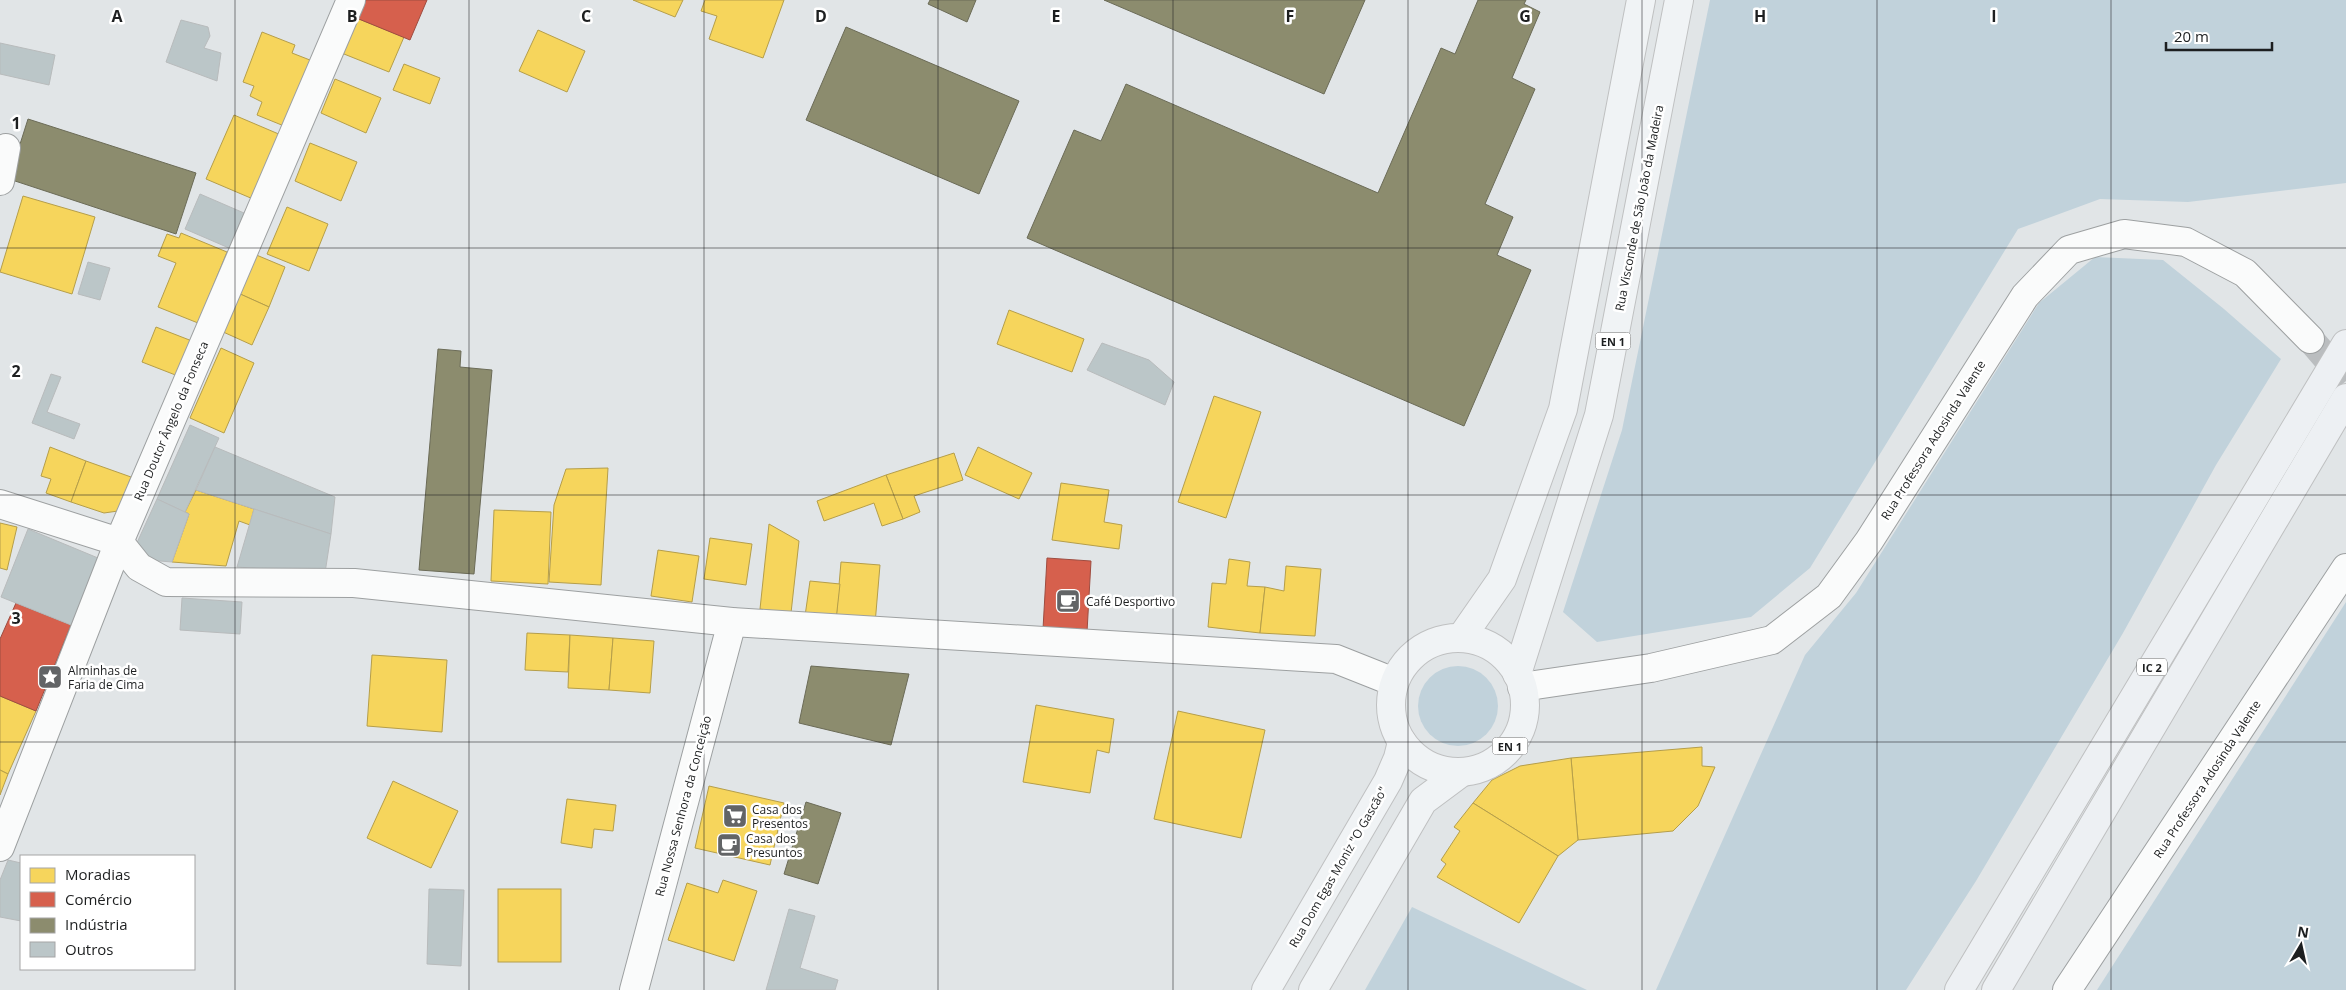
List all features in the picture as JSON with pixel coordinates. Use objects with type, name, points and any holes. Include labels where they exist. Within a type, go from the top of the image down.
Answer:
[{"type":"highway","name":"IC 2","points":[[1959,990],[2346,344]]},
{"type":"highway","name":"IC 2","points":[[1996,990],[2346,398]]},
{"type":"main road","name":"EN 1","points":[[1461,638],[1502,579],[1563,409],[1641,0]]},
{"type":"main road","name":"Rua Visconde de São João da Madeira","points":[[1520,681],[1599,415],[1679,0]]},
{"type":"main road","name":"EN 1","points":[[1461,638],[1482,643],[1500,653],[1520,681],[1524,707],[1522,726],[1512,744],[1499,758],[1481,767],[1462,772],[1443,770],[1424,763],[1412,754],[1394,728],[1391,712],[1394,682],[1405,664],[1420,649],[1440,640],[1461,638]]},
{"type":"main road","name":"Rua Dom Egas Moniz \"O Gascão\"","points":[[1266,990],[1388,781],[1398,758],[1402,742]]},
{"type":"main road","name":"EN 1","points":[[1313,990],[1423,801],[1462,772]]},
{"type":"street","name":"Rua Doutor Ângelo da Fonseca","points":[[0,846],[119,542],[351,0]]},
{"type":"street","points":[[0,181],[6,148]]},
{"type":"street","name":"Rua Professora Adosinda Valente","points":[[1520,681],[1651,668],[1772,640],[1829,596],[1869,541],[2025,296],[2069,250],[2124,234],[2186,242],[2244,273],[2310,339]]},
{"type":"street","points":[[0,504],[119,542],[139,567],[166,582],[354,583],[732,622],[1336,659],[1394,682]]},
{"type":"street","name":"Rua Professora Adosinda Valente","points":[[2067,990],[2346,568]]},
{"type":"street","name":"Rua Nossa Senhora da Conceição","points":[[634,990],[732,622]]},
{"type":"shaded area","points":[[1710,0],[2346,0],[2346,183],[2188,202],[2100,199],[2018,229],[1810,568],[1751,617],[1597,642],[1563,612],[1622,430]]},
{"type":"shaded area","points":[[2095,257],[2163,260],[2224,309],[2281,359],[2216,465],[2123,633],[1976,881],[1906,990],[1656,990],[1805,655],[1856,593],[2039,303]]},
{"type":"shaded area","points":[[2346,602],[2346,990],[2097,990]]},
{"type":"shaded area","points":[[1458,666],[1473,669],[1486,678],[1495,691],[1498,706],[1495,721],[1486,734],[1473,743],[1458,746],[1443,743],[1430,734],[1421,721],[1418,706],[1421,691],[1430,678],[1443,669]]},
{"type":"shaded area","points":[[1412,907],[1587,990],[1365,990]]},
{"type":"building: Moradias","points":[[633,0],[683,0],[675,17]]},
{"type":"building: Moradias","points":[[705,0],[784,0],[763,58],[709,39],[717,16],[701,11]]},
{"type":"building: Moradias","points":[[354,17],[404,37],[389,72],[339,52]]},
{"type":"building: Moradias","points":[[538,30],[585,51],[567,92],[519,71]]},
{"type":"building: Moradias","points":[[262,32],[295,45],[292,53],[315,62],[289,128],[257,115],[262,102],[250,96],[254,86],[243,82]]},
{"type":"building: Moradias","points":[[404,64],[440,78],[430,104],[393,90]]},
{"type":"building: Moradias","points":[[335,79],[381,98],[366,133],[321,113]]},
{"type":"building: Moradias","points":[[234,115],[281,135],[253,199],[206,179]]},
{"type":"building: Moradias","points":[[310,143],[357,162],[341,201],[295,181]]},
{"type":"building: Moradias","points":[[23,196],[95,217],[72,294],[0,272]]},
{"type":"building: Moradias","points":[[287,207],[328,224],[309,271],[267,254]]},
{"type":"building: Moradias","points":[[181,233],[227,252],[198,323],[158,307],[176,263],[158,256],[167,234],[179,238]]},
{"type":"building: Moradias","points":[[254,254],[285,267],[269,307],[238,293]]},
{"type":"building: Moradias","points":[[238,293],[269,307],[252,345],[221,331]]},
{"type":"building: Moradias","points":[[1009,310],[1084,339],[1072,372],[997,344]]},
{"type":"building: Moradias","points":[[156,327],[192,341],[178,376],[142,362]]},
{"type":"building: Moradias","points":[[221,348],[254,363],[224,433],[190,418]]},
{"type":"building: Moradias","points":[[1214,396],[1261,412],[1226,518],[1178,502]]},
{"type":"building: Moradias","points":[[50,447],[86,461],[71,502],[46,493],[51,479],[41,476]]},
{"type":"building: Moradias","points":[[978,447],[1032,473],[1019,499],[965,475]]},
{"type":"building: Moradias","points":[[954,453],[963,480],[914,496],[920,512],[903,519],[886,475]]},
{"type":"building: Moradias","points":[[86,461],[131,477],[118,511],[104,513],[71,502]]},
{"type":"building: Moradias","points":[[608,468],[601,585],[549,582],[554,505],[566,469]]},
{"type":"building: Moradias","points":[[886,475],[903,519],[882,526],[874,503],[824,521],[817,501]]},
{"type":"building: Moradias","points":[[1061,483],[1109,490],[1104,522],[1122,525],[1119,549],[1052,540]]},
{"type":"building: Moradias","points":[[196,490],[254,509],[250,525],[239,521],[226,566],[172,562],[189,514],[185,512]]},
{"type":"building: Moradias","points":[[494,510],[551,512],[548,584],[491,581]]},
{"type":"building: Moradias","points":[[0,523],[17,527],[7,570],[0,568]]},
{"type":"building: Moradias","points":[[769,524],[799,541],[791,613],[760,609]]},
{"type":"building: Moradias","points":[[710,538],[752,544],[746,585],[704,579]]},
{"type":"building: Moradias","points":[[658,550],[699,556],[692,602],[651,596]]},
{"type":"building: Moradias","points":[[1229,559],[1250,562],[1247,586],[1265,587],[1260,633],[1208,627],[1212,583],[1226,584]]},
{"type":"building: Moradias","points":[[841,562],[880,565],[875,624],[836,620]]},
{"type":"building: Moradias","points":[[1286,566],[1321,569],[1315,636],[1260,633],[1265,587],[1284,591]]},
{"type":"building: Moradias","points":[[810,581],[840,584],[836,620],[805,616]]},
{"type":"building: Moradias","points":[[527,633],[570,635],[568,672],[525,670]]},
{"type":"building: Moradias","points":[[570,635],[613,638],[609,690],[568,688]]},
{"type":"building: Moradias","points":[[613,638],[654,641],[650,693],[609,690]]},
{"type":"building: Moradias","points":[[372,655],[447,660],[442,732],[367,726]]},
{"type":"building: Moradias","points":[[0,696],[36,711],[8,774],[0,770]]},
{"type":"building: Moradias","points":[[1036,705],[1114,719],[1109,753],[1097,750],[1090,793],[1023,782]]},
{"type":"building: Moradias","points":[[1178,711],[1265,730],[1241,838],[1154,819]]},
{"type":"building: Moradias","points":[[1702,747],[1702,766],[1715,767],[1698,806],[1673,831],[1578,840],[1571,758]]},
{"type":"building: Moradias","points":[[1571,758],[1578,840],[1558,856],[1473,803],[1492,780],[1520,766]]},
{"type":"building: Moradias","points":[[0,770],[8,774],[0,795]]},
{"type":"building: Moradias","points":[[393,781],[458,811],[431,868],[367,838]]},
{"type":"building: Moradias","points":[[709,786],[784,803],[770,865],[695,848]]},
{"type":"building: Moradias","points":[[567,799],[616,805],[613,831],[594,829],[592,848],[561,843]]},
{"type":"building: Moradias","points":[[1473,803],[1558,856],[1519,923],[1437,877],[1446,864],[1441,860],[1460,831],[1454,827]]},
{"type":"building: Moradias","points":[[723,880],[757,891],[734,961],[668,940],[687,883],[718,893]]},
{"type":"building: Moradias","points":[[498,889],[561,889],[561,962],[498,962]]},
{"type":"building: Comércio","points":[[362,0],[427,0],[410,40],[354,17]]},
{"type":"building: Comércio","points":[[1047,558],[1091,561],[1087,632],[1043,629]]},
{"type":"building: Comércio","points":[[16,603],[71,625],[36,711],[0,696],[0,639]]},
{"type":"building: Indústria","points":[[930,0],[976,0],[967,22],[928,4]]},
{"type":"building: Indústria","points":[[1104,0],[1365,0],[1324,94]]},
{"type":"building: Indústria","points":[[1478,0],[1526,0],[1524,4],[1540,12],[1512,78],[1535,89],[1485,204],[1513,217],[1497,255],[1531,270],[1464,426],[1027,238],[1074,130],[1101,141],[1126,84],[1378,193],[1441,48],[1455,54]]},
{"type":"building: Indústria","points":[[846,27],[1019,101],[979,194],[806,120]]},
{"type":"building: Indústria","points":[[28,119],[196,173],[176,234],[9,179]]},
{"type":"building: Indústria","points":[[438,349],[461,351],[460,367],[492,370],[474,574],[419,570]]},
{"type":"building: Indústria","points":[[811,666],[909,674],[891,745],[799,723]]},
{"type":"building: Indústria","points":[[806,802],[841,813],[818,884],[784,874]]},
{"type":"building: Outros","points":[[181,20],[208,27],[210,36],[204,48],[221,53],[217,81],[166,62]]},
{"type":"building: Outros","points":[[0,43],[55,55],[49,85],[0,74]]},
{"type":"building: Outros","points":[[200,194],[244,213],[229,248],[185,229]]},
{"type":"building: Outros","points":[[88,262],[110,268],[100,300],[78,294]]},
{"type":"building: Outros","points":[[1102,343],[1149,360],[1174,382],[1165,405],[1087,370]]},
{"type":"building: Outros","points":[[51,374],[61,377],[47,412],[80,424],[74,439],[32,423]]},
{"type":"building: Outros","points":[[190,425],[219,438],[185,512],[157,499]]},
{"type":"building: Outros","points":[[215,447],[335,497],[331,534],[196,490]]},
{"type":"building: Outros","points":[[157,499],[189,514],[172,562],[148,560],[135,547]]},
{"type":"building: Outros","points":[[254,509],[331,534],[325,573],[237,567]]},
{"type":"building: Outros","points":[[28,529],[98,558],[71,625],[1,597]]},
{"type":"building: Outros","points":[[182,598],[242,602],[240,634],[180,630]]},
{"type":"building: Outros","points":[[8,860],[20,863],[20,921],[0,917],[0,880]]},
{"type":"building: Outros","points":[[429,889],[464,890],[461,966],[427,964]]},
{"type":"building: Outros","points":[[789,909],[815,916],[800,968],[838,980],[835,990],[766,990]]},
{"type":"tunnel","points":[[2310,339],[2346,381]]},
{"type":"place","name":"Café Desportivo","points":[[1068,601]]},
{"type":"place","name":"Alminhas de Faria de Cima","points":[[50,677]]},
{"type":"place","name":"Casa dos Presentos","points":[[735,816]]},
{"type":"place","name":"Casa dos Presuntos","points":[[729,845]]}]
